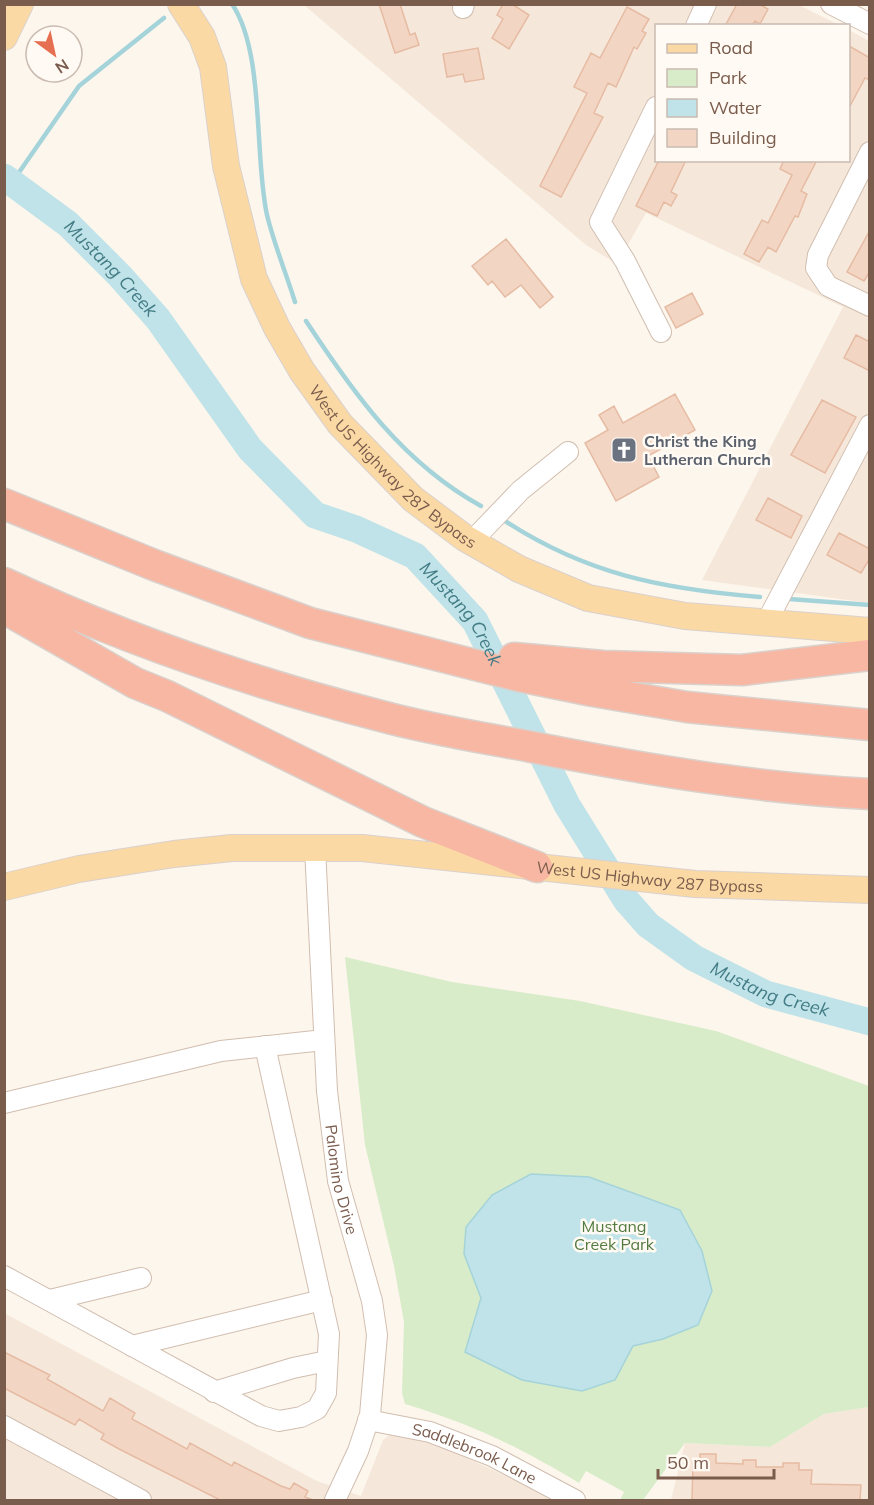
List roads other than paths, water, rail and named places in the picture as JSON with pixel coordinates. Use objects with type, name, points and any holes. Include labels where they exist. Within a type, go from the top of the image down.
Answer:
[{"type":"highway","points":[[4,504],[154,565],[310,623],[421,650],[587,678],[687,707],[870,725]]},
{"type":"highway","points":[[4,583],[66,612],[255,678],[382,717],[642,769],[787,788],[870,794]]},
{"type":"highway","points":[[4,608],[135,682],[423,822],[545,869]]},
{"type":"highway","points":[[587,678],[742,670],[870,655]]},
{"type":"main road","points":[[4,37],[20,4]]},
{"type":"main road","name":"West US Highway 287 Bypass","points":[[181,4],[202,37],[213,67],[226,166],[254,279],[277,328],[302,371],[340,424],[413,499],[472,541],[519,569],[588,598],[685,616],[870,632]]},
{"type":"main road","name":"West US Highway 287 Bypass","points":[[4,887],[79,869],[174,854],[232,848],[362,848],[695,884],[870,890]]},
{"type":"street","points":[[697,24],[706,4]]},
{"type":"street","points":[[831,4],[870,24]]},
{"type":"street","points":[[655,111],[600,222],[625,261],[661,332]]},
{"type":"street","points":[[870,152],[818,255],[816,268],[828,286],[870,306]]},
{"type":"street","points":[[766,623],[870,425]]},
{"type":"street","points":[[472,541],[489,520],[521,490],[568,452]]},
{"type":"street","name":"Palomino Drive","points":[[315,848],[327,1091],[338,1181],[372,1301],[376,1335],[368,1420],[358,1451],[335,1500]]},
{"type":"street","points":[[4,1103],[221,1050],[324,1040]]},
{"type":"street","points":[[4,1276],[261,1416],[279,1421],[301,1417],[317,1409],[326,1392],[329,1334],[265,1046]]},
{"type":"street","points":[[50,1300],[141,1278]]},
{"type":"street","points":[[132,1346],[322,1300]]},
{"type":"street","points":[[214,1392],[293,1368],[327,1361]]},
{"type":"street","name":"Saddlebrook Lane","points":[[368,1420],[430,1432],[492,1456],[570,1499]]},
{"type":"street","points":[[4,1426],[115,1494],[141,1500]]},
{"type":"water","points":[[531,1174],[589,1177],[680,1210],[702,1251],[712,1291],[698,1325],[663,1339],[633,1346],[615,1380],[582,1391],[522,1380],[465,1352],[481,1298],[464,1254],[466,1227],[492,1195]]},
{"type":"waterway","points":[[232,4],[250,49],[267,215],[295,302]]},
{"type":"waterway","points":[[13,181],[79,86],[164,18]]},
{"type":"waterway","name":"Mustang Creek","points":[[4,177],[68,224],[120,276],[158,319],[250,449],[315,515],[356,529],[415,556],[475,621],[567,805],[626,900],[648,925],[694,958],[766,994],[870,1022]]},
{"type":"waterway","points":[[306,321],[343,375],[382,425],[428,469],[453,489],[481,506]]},
{"type":"waterway","points":[[502,519],[564,553],[625,576],[690,589],[760,597]]},
{"type":"waterway","points":[[789,599],[870,605]]},
{"type":"place","name":"Christ the King Lutheran Church","points":[[624,450]]},
{"type":"park label","name":"Mustang Creek Park","points":[[614,1235]]}]
